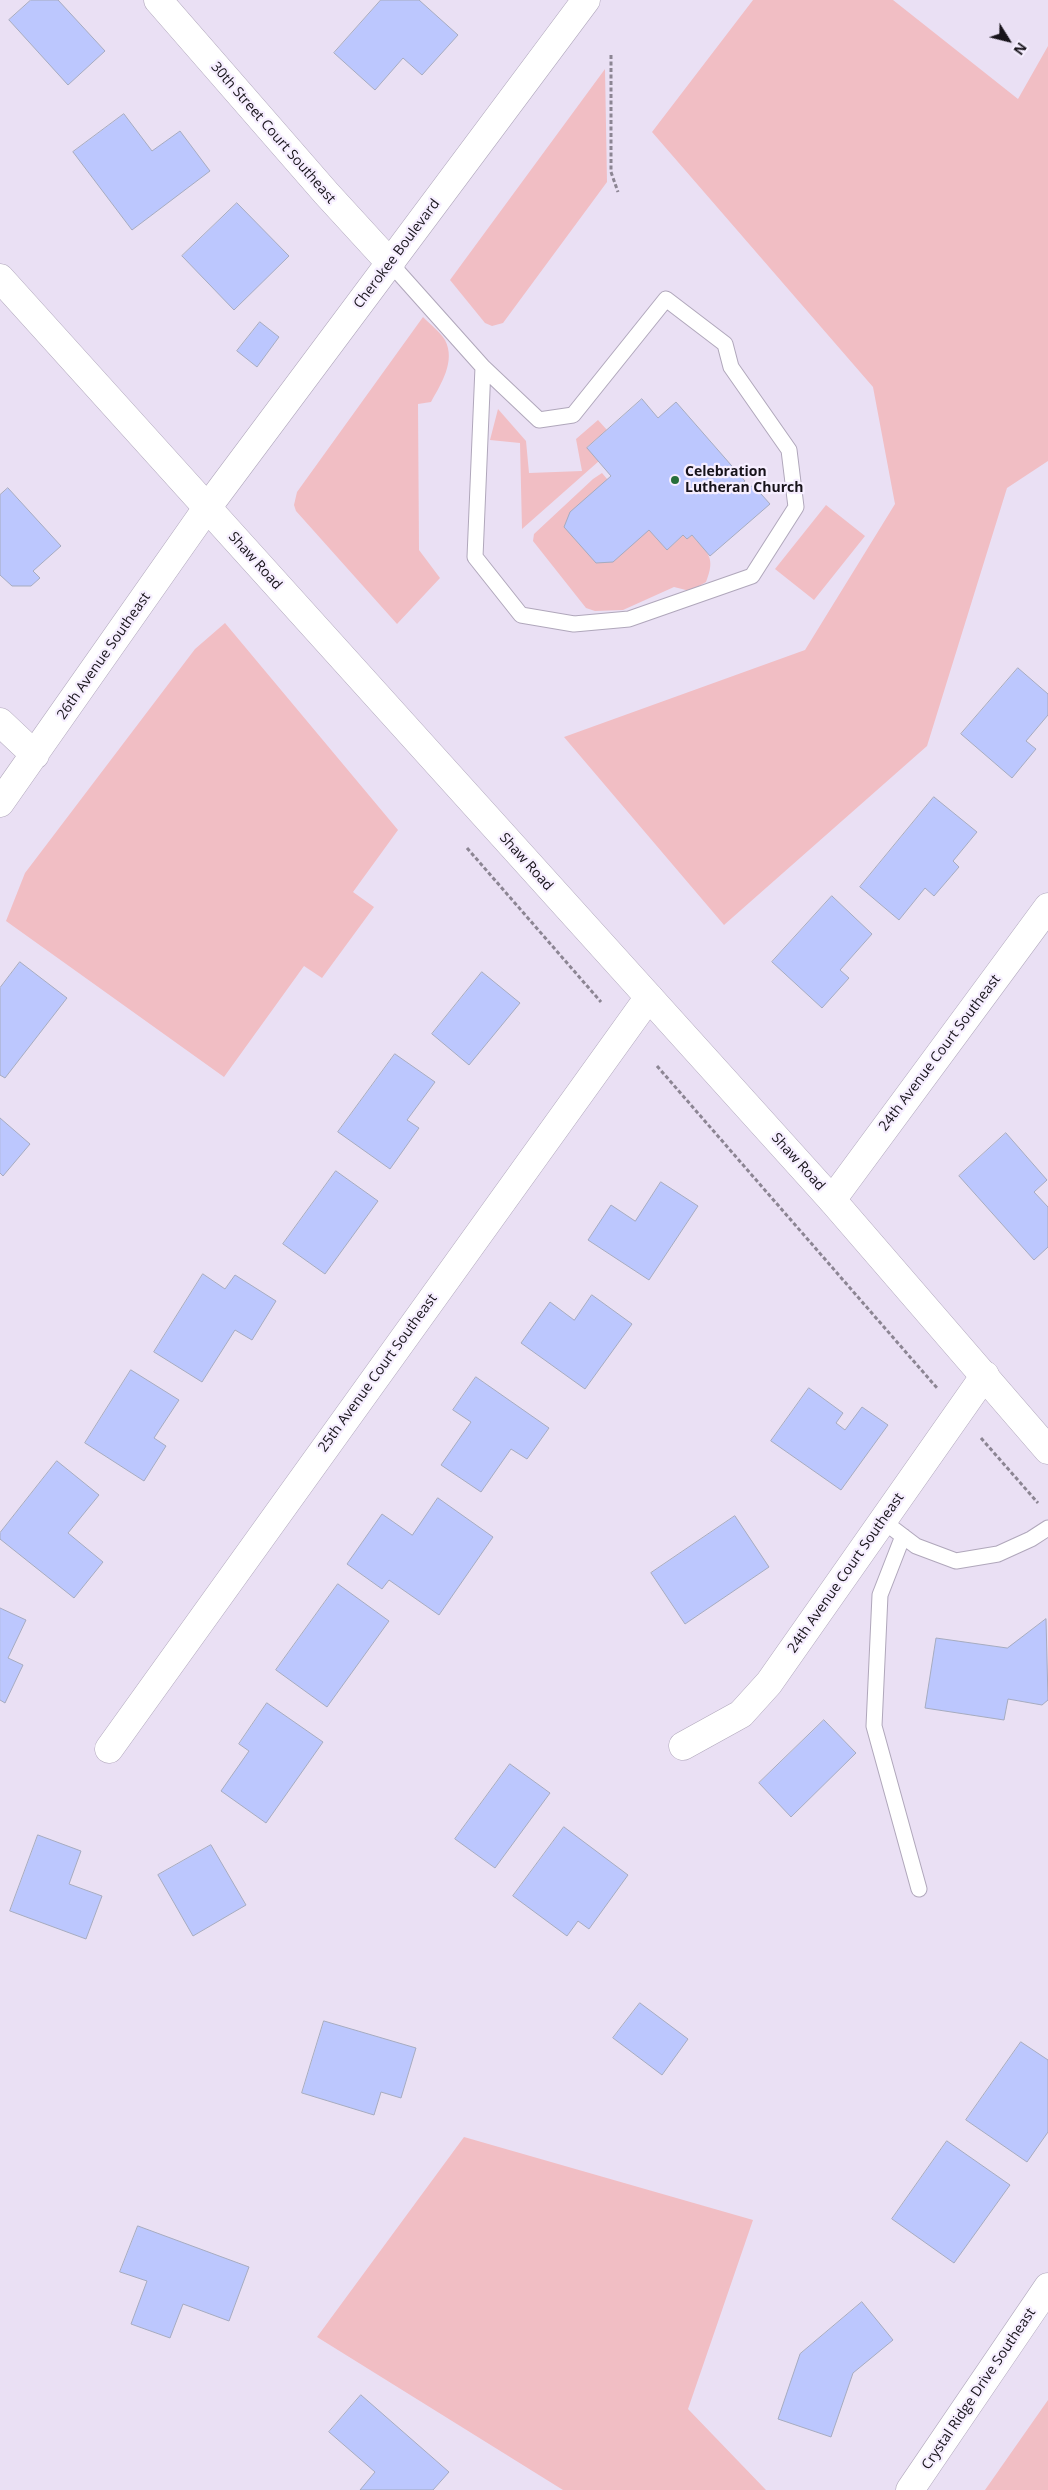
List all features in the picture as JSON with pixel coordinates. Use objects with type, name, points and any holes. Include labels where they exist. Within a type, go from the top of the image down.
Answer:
[{"type":"street","name":"30th Street Court Southeast","points":[[158,0],[326,194],[391,264]]},
{"type":"street","name":"Cherokee Boulevard","points":[[207,508],[391,264],[586,0]]},
{"type":"street","name":"Shaw Road","points":[[0,278],[832,1200],[1048,1450]]},
{"type":"street","name":"26th Avenue Southeast","points":[[0,803],[207,508]]},
{"type":"street","points":[[0,722],[35,755]]},
{"type":"street","name":"24th Avenue Court Southeast","points":[[832,1200],[1048,907]]},
{"type":"street","name":"25th Avenue Court Southeast","points":[[109,1749],[649,997]]},
{"type":"street","name":"24th Avenue Court Southeast","points":[[683,1746],[741,1714],[769,1683],[893,1528],[958,1413],[985,1375]]},
{"type":"street","name":"Crystal Ridge Drive Southeast","points":[[910,2490],[1048,2287]]},
{"type":"lane","points":[[391,264],[483,367],[539,420],[573,415],[666,299],[725,344],[731,366],[789,450],[796,507],[752,576],[629,619],[574,624],[521,614],[475,556],[483,367]]},
{"type":"lane","points":[[919,1889],[874,1726],[880,1595],[893,1528],[916,1546],[956,1561],[998,1554],[1031,1540],[1048,1528]]},
{"type":"path","points":[[611,56],[611,172],[618,192]]},
{"type":"path","points":[[657,1066],[1042,1507]]},
{"type":"shaded area","points":[[753,0],[893,0],[1018,99],[1048,46],[1048,461],[1007,488],[927,746],[724,925],[564,737],[805,650],[895,504],[873,387],[652,132]]},
{"type":"shaded area","points":[[605,69],[607,182],[503,323],[492,326],[485,323],[450,280]]},
{"type":"shaded area","points":[[423,317],[445,340],[449,356],[446,372],[431,402],[418,404],[419,550],[440,578],[397,624],[296,511],[294,505],[297,492]]},
{"type":"shaded area","points":[[498,409],[526,441],[529,473],[582,471],[576,439],[598,420],[607,430],[587,447],[599,461],[522,529],[520,443],[490,440]]},
{"type":"shaded area","points":[[602,473],[667,550],[683,535],[687,539],[692,535],[709,556],[710,567],[706,582],[690,591],[674,587],[623,610],[595,611],[586,608],[533,541],[534,534],[593,479]]},
{"type":"shaded area","points":[[826,505],[865,536],[814,600],[775,569]]},
{"type":"shaded area","points":[[225,623],[398,830],[353,892],[374,907],[322,978],[304,966],[224,1077],[6,921],[25,873],[195,649]]},
{"type":"shaded area","points":[[464,2137],[753,2220],[688,2409],[766,2490],[563,2490],[317,2337]]},
{"type":"shaded area","points":[[1048,2400],[1048,2490],[985,2490]]},
{"type":"building","points":[[31,0],[58,0],[105,51],[68,85],[9,20]]},
{"type":"building","points":[[381,0],[419,0],[458,35],[422,75],[403,58],[375,90],[334,53]]},
{"type":"building","points":[[124,114],[152,151],[180,131],[210,171],[132,230],[73,152]]},
{"type":"building","points":[[237,203],[289,256],[234,310],[182,256]]},
{"type":"building","points":[[260,322],[279,337],[257,367],[237,351]]},
{"type":"building","name":"Celebration Lutheran Church","points":[[642,399],[658,418],[676,402],[745,481],[741,484],[747,490],[753,485],[770,504],[710,556],[692,535],[687,539],[683,535],[667,550],[649,530],[613,562],[596,563],[564,527],[570,512],[611,476],[587,448]]},
{"type":"building","points":[[8,488],[61,546],[33,571],[40,578],[31,586],[12,586],[0,575],[0,495]]},
{"type":"building","points":[[1018,668],[1048,694],[1048,715],[1026,741],[1036,749],[1012,778],[961,734]]},
{"type":"building","points":[[934,797],[977,832],[953,861],[959,867],[934,896],[925,888],[899,920],[860,887]]},
{"type":"building","points":[[832,896],[872,934],[840,970],[849,978],[822,1008],[772,962]]},
{"type":"building","points":[[20,962],[67,998],[5,1078],[0,1075],[0,988]]},
{"type":"building","points":[[482,972],[520,1003],[469,1065],[432,1034]]},
{"type":"building","points":[[395,1054],[435,1082],[407,1120],[419,1128],[390,1169],[338,1132]]},
{"type":"building","points":[[0,1118],[30,1144],[3,1176],[0,1173]]},
{"type":"building","points":[[1006,1133],[1047,1180],[1034,1192],[1048,1207],[1048,1247],[1034,1260],[959,1176]]},
{"type":"building","points":[[336,1171],[378,1201],[325,1274],[283,1244]]},
{"type":"building","points":[[661,1182],[698,1206],[649,1280],[588,1240],[611,1205],[635,1221]]},
{"type":"building","points":[[203,1274],[225,1289],[235,1275],[276,1301],[252,1340],[235,1330],[202,1382],[154,1352]]},
{"type":"building","points":[[592,1295],[632,1324],[585,1389],[521,1343],[550,1302],[574,1320]]},
{"type":"building","points":[[131,1370],[179,1400],[154,1438],[166,1446],[144,1481],[85,1443]]},
{"type":"building","points":[[476,1377],[549,1428],[527,1459],[511,1449],[481,1492],[441,1465],[471,1422],[453,1410]]},
{"type":"building","points":[[809,1388],[843,1413],[836,1423],[845,1430],[862,1407],[888,1425],[841,1490],[771,1441]]},
{"type":"building","points":[[57,1461],[99,1495],[68,1533],[103,1562],[74,1598],[0,1539],[0,1533]]},
{"type":"building","points":[[438,1498],[493,1537],[439,1615],[389,1580],[382,1589],[347,1564],[382,1514],[412,1535]]},
{"type":"building","points":[[735,1516],[769,1567],[685,1624],[651,1573]]},
{"type":"building","points":[[338,1584],[389,1621],[327,1707],[276,1670]]},
{"type":"building","points":[[0,1608],[26,1620],[8,1658],[23,1665],[5,1703],[0,1700]]},
{"type":"building","points":[[1046,1619],[1048,1700],[1042,1705],[1008,1699],[1004,1720],[925,1708],[936,1638],[1007,1648]]},
{"type":"building","points":[[267,1703],[323,1742],[266,1823],[221,1791],[249,1751],[239,1744]]},
{"type":"building","points":[[824,1720],[856,1753],[791,1817],[759,1783]]},
{"type":"building","points":[[510,1764],[550,1793],[495,1868],[455,1839]]},
{"type":"building","points":[[564,1827],[628,1875],[589,1929],[578,1921],[567,1936],[513,1896]]},
{"type":"building","points":[[38,1835],[81,1851],[69,1884],[102,1896],[86,1939],[10,1911]]},
{"type":"building","points":[[211,1845],[246,1905],[193,1936],[158,1875]]},
{"type":"building","points":[[640,2003],[688,2039],[662,2075],[613,2038]]},
{"type":"building","points":[[324,2021],[416,2048],[401,2098],[381,2092],[374,2115],[302,2093]]},
{"type":"building","points":[[1021,2042],[1048,2060],[1048,2132],[1027,2162],[966,2120]]},
{"type":"building","points":[[947,2141],[1010,2185],[954,2263],[892,2219]]},
{"type":"building","points":[[138,2226],[249,2267],[229,2321],[183,2304],[170,2338],[131,2324],[147,2281],[120,2272]]},
{"type":"building","points":[[862,2302],[893,2340],[853,2373],[831,2437],[778,2419],[800,2354]]},
{"type":"building","points":[[361,2395],[449,2472],[433,2490],[360,2490],[375,2472],[329,2432]]},
{"type":"place","name":"Celebration Lutheran Church","points":[[675,480]]}]
